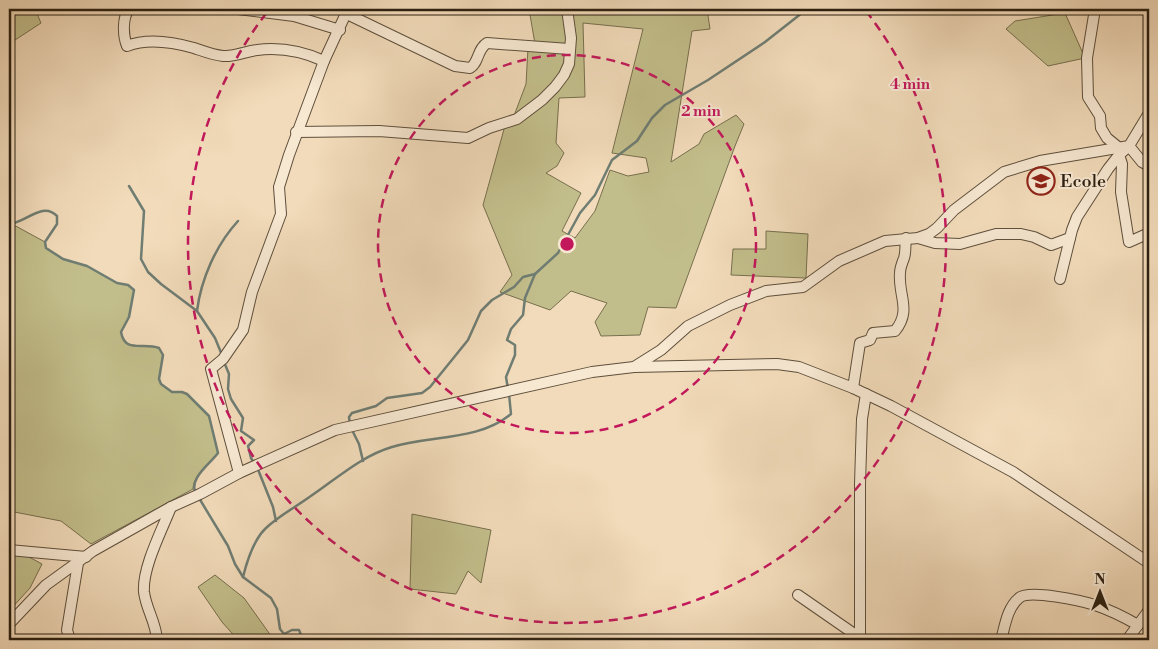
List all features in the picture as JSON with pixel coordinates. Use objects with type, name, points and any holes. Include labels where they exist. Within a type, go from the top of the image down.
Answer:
[{"type":"street","points":[[129,9],[125,18],[124,33],[126,46],[139,42],[162,42],[222,56],[257,50],[285,49],[324,61]]},
{"type":"street","points":[[238,9],[294,16],[340,30]]},
{"type":"street","points":[[296,132],[378,131],[468,138],[489,128],[517,120],[555,87],[569,64],[570,38],[567,9]]},
{"type":"street","points":[[1095,9],[1087,58],[1088,96],[1100,116],[1101,128],[1107,138],[1149,166]]},
{"type":"street","points":[[239,473],[211,369],[223,360],[243,330],[252,292],[281,214],[279,187],[296,132],[324,61],[348,11],[455,66],[470,68],[474,66],[481,48],[487,43],[569,49]]},
{"type":"street","points":[[1060,279],[1077,218],[1108,169],[1149,113]]},
{"type":"street","points":[[1122,149],[1121,192],[1129,242],[1149,233]]},
{"type":"street","points":[[918,238],[937,228],[954,210],[1004,172],[1040,162],[1122,149]]},
{"type":"street","points":[[634,367],[661,350],[688,326],[730,305],[766,291],[802,286],[839,261],[885,241],[918,238],[935,243],[960,244],[996,234],[1020,234],[1051,244],[1070,238]]},
{"type":"street","points":[[853,388],[860,342],[870,340],[875,332],[895,331],[900,324],[905,310],[901,292],[900,273],[905,253],[906,238]]},
{"type":"street","points":[[9,624],[46,585],[82,560],[171,508],[239,473],[335,430],[592,372],[634,367],[776,364],[800,367],[853,388],[891,406],[1013,472],[1149,563]]},
{"type":"street","points":[[861,639],[860,484],[862,419],[866,394]]},
{"type":"street","points":[[157,640],[152,615],[147,607],[144,577],[171,508]]},
{"type":"street","points":[[9,550],[82,560]]},
{"type":"street","points":[[70,640],[67,630],[82,560]]},
{"type":"street","points":[[1001,640],[1011,610],[1020,597],[1028,593],[1093,604],[1122,615],[1138,625]]},
{"type":"street","points":[[798,595],[861,639]]},
{"type":"street","points":[[1128,640],[1149,610]]},
{"type":"shaded area","points":[[9,9],[35,9],[41,23],[9,44]]},
{"type":"shaded area","points":[[529,9],[707,9],[710,29],[692,31],[671,162],[699,144],[704,134],[736,115],[744,124],[676,308],[648,307],[640,335],[601,336],[595,322],[607,303],[571,291],[550,310],[500,292],[512,275],[483,205],[506,122],[512,121],[526,84],[528,48],[535,44]],"holes":[[[583,23],[643,29],[612,153],[646,158],[649,172],[628,176],[610,170],[595,211],[575,238],[562,231],[581,193],[546,173],[557,166],[564,153],[556,143],[559,98],[585,97]]]},
{"type":"shaded area","points":[[1065,13],[1085,58],[1048,66],[1006,29],[1015,21]]},
{"type":"shaded area","points":[[9,224],[45,242],[46,248],[63,259],[87,266],[117,283],[128,285],[134,290],[129,317],[121,332],[123,339],[131,345],[159,348],[163,355],[159,379],[161,384],[172,392],[187,394],[209,416],[218,453],[199,474],[193,489],[91,544],[61,521],[9,511]]},
{"type":"shaded area","points":[[766,231],[808,234],[806,278],[731,275],[733,249],[766,249]]},
{"type":"shaded area","points":[[412,514],[491,530],[481,583],[468,571],[456,594],[410,589]]},
{"type":"shaded area","points":[[9,547],[42,564],[30,588],[9,611]]},
{"type":"shaded area","points":[[215,575],[244,598],[274,640],[238,640],[222,622],[198,587]]},
{"type":"waterway","points":[[508,389],[506,377],[515,355],[515,345],[507,340],[511,329],[523,315],[525,298],[535,274],[558,253],[580,213],[595,195],[612,160],[637,141],[652,118],[665,105],[708,80],[765,42],[807,9]]},
{"type":"waterway","points":[[129,186],[144,211],[141,259],[148,272],[197,311]]},
{"type":"waterway","points":[[9,224],[40,212],[51,212],[57,216],[57,224],[45,242],[46,248],[63,259],[87,266],[117,283],[128,285],[134,290],[129,317],[121,332],[123,339],[131,345],[159,348],[163,355],[159,379],[161,384],[172,392],[187,394],[209,416],[218,453],[197,478],[194,488],[196,494]]},
{"type":"waterway","points":[[222,355],[215,338],[197,311],[202,287],[216,252],[238,221]]},
{"type":"waterway","points":[[350,425],[349,417],[352,413],[376,406],[387,398],[422,393],[430,387],[468,340],[481,311],[492,300],[514,287],[523,277],[535,274]]},
{"type":"waterway","points":[[224,362],[229,374],[228,389],[231,399],[243,418],[241,431],[254,440],[248,446],[254,463]]},
{"type":"waterway","points":[[243,577],[254,545],[265,529],[348,469],[370,456],[392,447],[469,433],[498,423],[511,414],[509,394]]},
{"type":"waterway","points":[[352,430],[359,444],[363,461]]},
{"type":"waterway","points":[[257,467],[273,507],[276,521]]},
{"type":"waterway","points":[[199,498],[228,546],[235,564],[243,577],[271,598],[277,609],[280,629],[284,634],[292,630],[299,630],[303,640]]},
{"type":"place","name":"Ecole","points":[[1041,181]]}]
